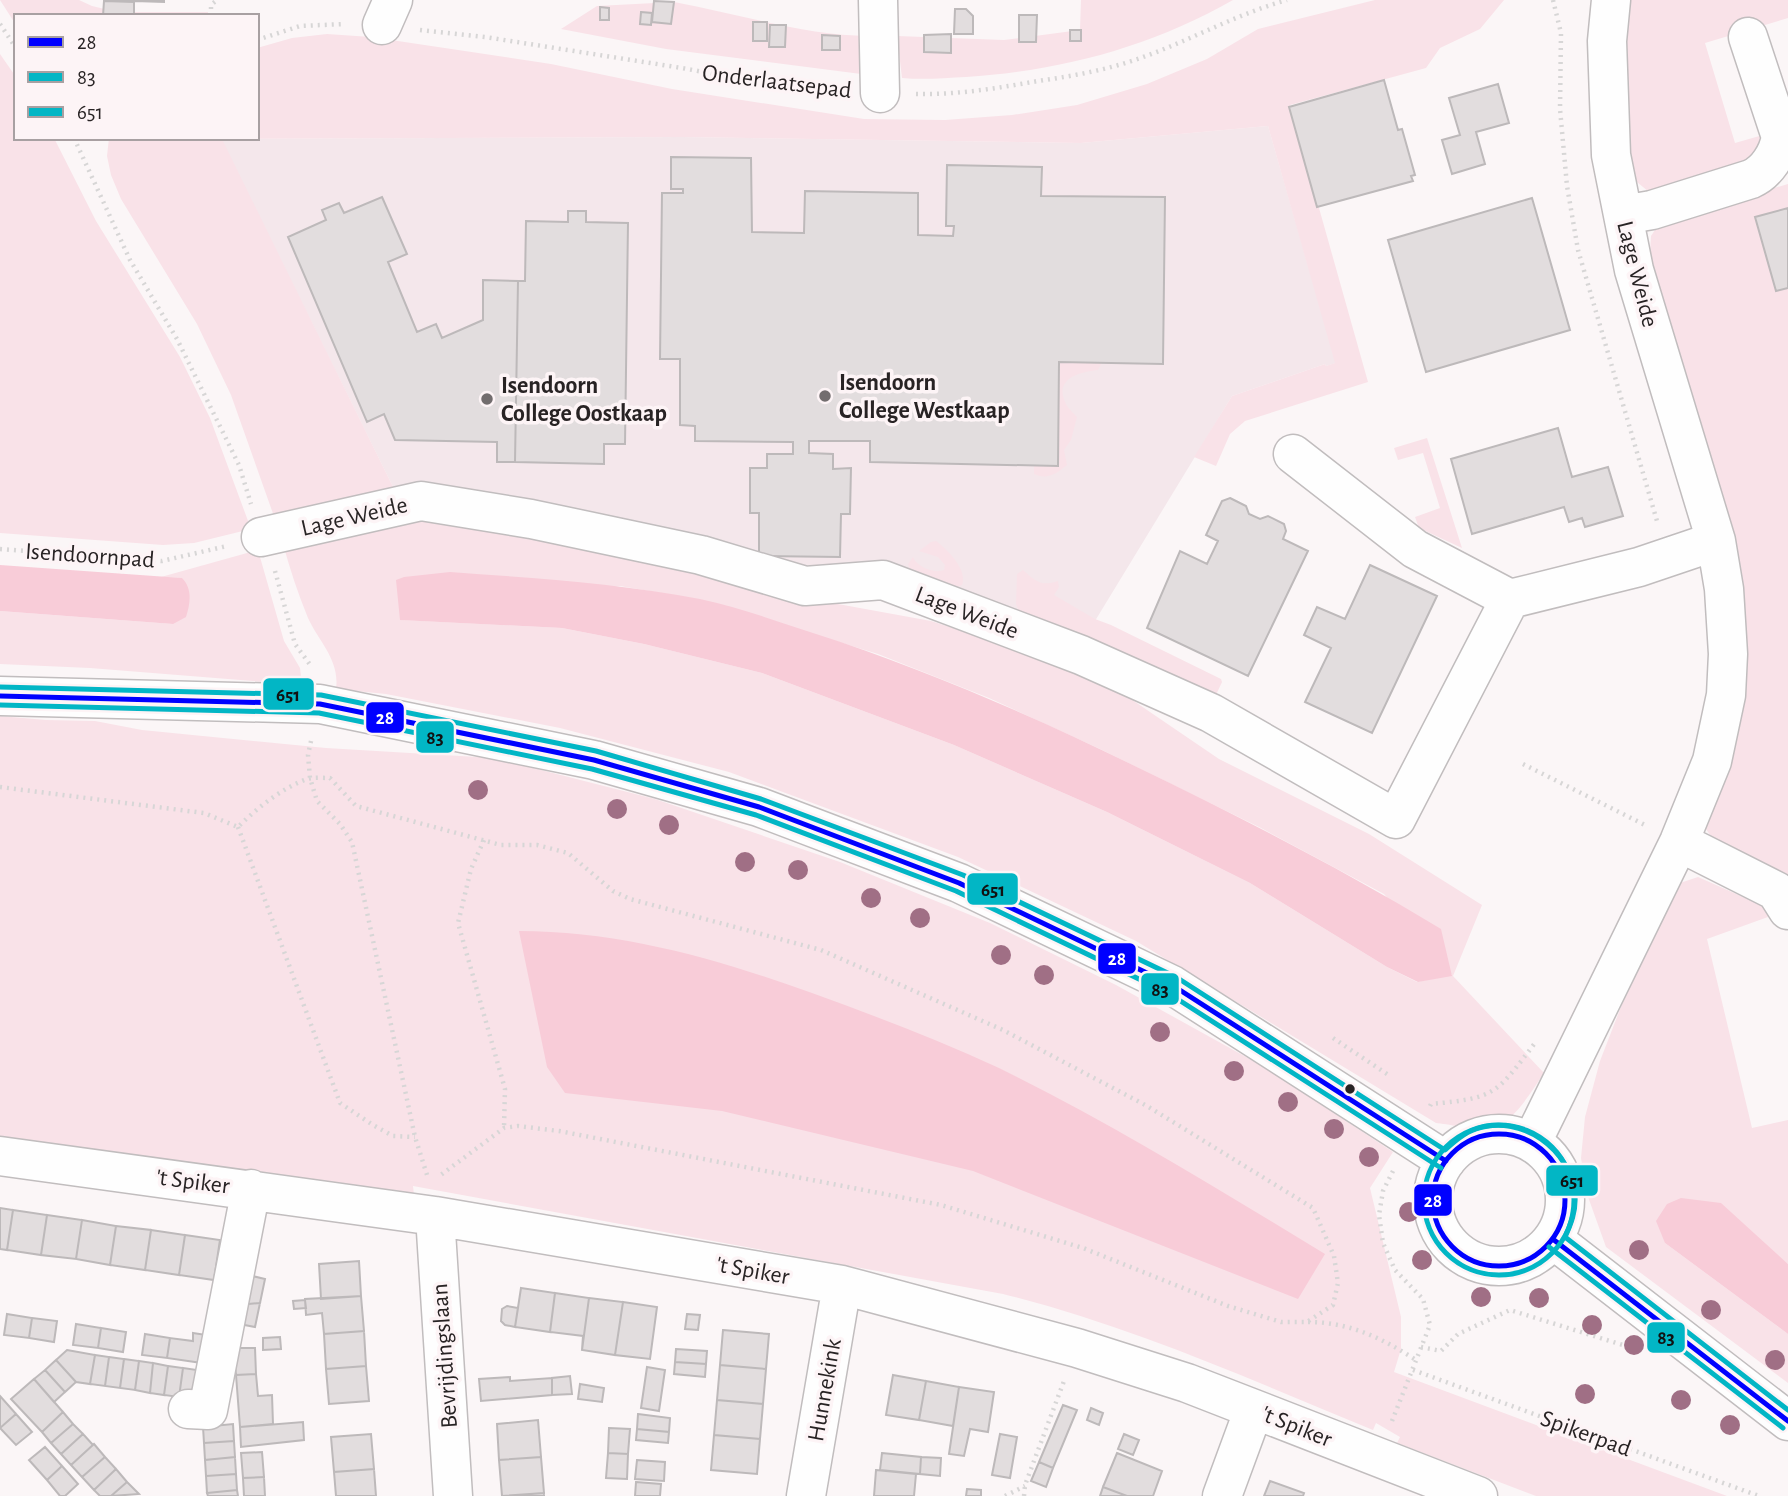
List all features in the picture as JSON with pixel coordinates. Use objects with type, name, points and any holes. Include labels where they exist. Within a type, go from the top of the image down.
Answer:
[{"type":"street","points":[[878,0],[880,93]]},
{"type":"street","name":"Lage Weide","points":[[1532,1142],[1663,834],[1712,761],[1726,695],[1728,654],[1725,602],[1716,541],[1634,270],[1611,155],[1607,41],[1611,0]]},
{"type":"street","points":[[1623,215],[1652,210],[1751,179],[1760,175],[1767,167],[1781,137],[1748,37]]},
{"type":"street","points":[[1293,454],[1415,549],[1510,599],[1639,567],[1716,541]]},
{"type":"street","name":"Lage Weide","points":[[261,537],[421,501],[531,519],[701,555],[805,586],[883,580],[1081,655],[1211,713],[1396,819],[1510,599]]},
{"type":"street","points":[[0,696],[320,705],[594,761],[759,807],[959,883],[1172,985],[1446,1161]]},
{"type":"street","points":[[1663,834],[1776,891],[1788,910]]},
{"type":"street","points":[[1486,1135],[1510,1135],[1532,1142],[1553,1161],[1565,1186],[1565,1214],[1554,1240],[1535,1258],[1510,1266],[1484,1265],[1460,1255],[1442,1235],[1433,1210],[1434,1184],[1446,1161],[1463,1144],[1486,1135]]},
{"type":"street","name":"'t Spiker","points":[[0,1156],[251,1189],[433,1200],[842,1285],[1077,1348],[1186,1383],[1478,1496]]},
{"type":"street","points":[[188,1409],[208,1410],[251,1189]]},
{"type":"street","name":"Bevrijdingslaan","points":[[433,1200],[453,1496]]},
{"type":"street","points":[[1554,1240],[1788,1421]]},
{"type":"street","name":"Hunnekink","points":[[806,1496],[842,1285]]},
{"type":"street","points":[[1222,1496],[1254,1409]]},
{"type":"path","points":[[211,14],[211,5],[218,0]]},
{"type":"path","name":"Onderlaatsepad","points":[[259,39],[300,26],[362,23],[388,13],[485,37],[778,86],[937,95],[994,89],[1122,65],[1178,44],[1254,9],[1287,0]]},
{"type":"path","points":[[0,24],[14,45]]},
{"type":"path","name":"Isendoornpad","points":[[0,549],[162,561],[261,537]]},
{"type":"path","points":[[1523,764],[1663,834]]},
{"type":"path","points":[[237,827],[254,811],[291,787],[310,778],[330,778],[356,806],[500,845],[537,845],[568,853],[613,891],[630,900],[821,950],[1003,1030],[1147,1106],[1313,1208],[1334,1256],[1338,1283],[1333,1305],[1307,1322]]},
{"type":"path","points":[[0,787],[204,813],[237,827],[340,1103],[393,1136],[415,1137]]},
{"type":"path","points":[[1653,816],[1663,834]]},
{"type":"path","points":[[1642,839],[1663,834]]},
{"type":"path","points":[[484,840],[471,869],[458,923],[505,1089],[504,1128]]},
{"type":"path","points":[[1333,1038],[1398,1082]]},
{"type":"path","points":[[1420,1096],[1431,1104],[1471,1100],[1489,1095],[1507,1080],[1536,1042]]},
{"type":"path","points":[[1377,1458],[1430,1325],[1423,1299],[1395,1270],[1383,1243],[1379,1215],[1383,1191],[1410,1136],[1431,1104]]},
{"type":"path","points":[[433,1200],[504,1128],[517,1126],[572,1133],[941,1205],[1083,1248],[1228,1306],[1281,1322],[1331,1322],[1361,1330],[1386,1340],[1416,1360]]},
{"type":"path","points":[[1421,1347],[1441,1352],[1458,1334],[1510,1310],[1628,1346]]},
{"type":"path","points":[[1024,1496],[1025,1485],[1077,1348]]},
{"type":"path","name":"Spikerpad","points":[[1413,1370],[1759,1496]]},
{"type":"path","points":[[1005,1496],[1025,1485]]},
{"type":"shaded area","points":[[0,0],[79,0],[117,12],[208,12],[14,14],[14,22]]},
{"type":"shaded area","points":[[1081,0],[1233,0],[1170,31],[1104,54],[1001,74],[934,79],[902,78],[897,36],[1004,40],[1080,30]]},
{"type":"shaded area","points":[[1375,0],[1504,0],[1480,29],[1440,48],[1426,68],[1290,105],[1368,382],[1245,421],[1230,434],[1216,466],[1194,457],[1232,396],[1335,363],[1268,126],[1081,143],[682,137],[259,139],[259,47],[292,38],[327,34],[371,37],[551,64],[672,89],[864,119],[945,120],[1012,115],[1077,105],[1147,84],[1207,59],[1258,29]]},
{"type":"shaded area","points":[[1628,0],[1788,0],[1788,18],[1705,43],[1735,143],[1763,135],[1757,157],[1649,192],[1637,182],[1632,172],[1628,142],[1624,70]]},
{"type":"shaded area","points":[[674,2],[795,28],[869,36],[869,75],[666,49],[561,29],[597,6]]},
{"type":"shaded area","points":[[0,54],[14,74],[14,140],[55,140],[96,221],[180,357],[210,418],[251,529],[194,543],[163,545],[0,533]]},
{"type":"shaded area","points":[[1268,126],[1336,363],[1325,364],[1232,396],[1084,639],[896,568],[769,566],[397,495],[221,140],[682,137],[1081,143]]},
{"type":"shaded area","points":[[109,140],[222,140],[397,495],[276,522],[231,395],[197,324],[121,199],[107,156]]},
{"type":"shaded area","points":[[1788,184],[1788,880],[1714,841],[1706,829],[1726,523],[1650,253],[1651,236],[1657,227],[1700,210]]},
{"type":"shaded area","points":[[1059,362],[1102,362],[1098,370],[1076,375],[1065,383],[1063,395],[1067,406],[1077,417],[1071,440],[1064,450],[1067,465],[1051,475],[1039,476],[1034,474],[1034,465],[1058,465]]},
{"type":"shaded area","points":[[1427,438],[1462,548],[1419,528],[1415,517],[1440,508],[1423,453],[1398,460],[1394,448]]},
{"type":"shaded area","points":[[440,517],[816,600],[931,621],[1018,649],[1125,695],[1219,759],[1369,834],[1482,905],[1453,976],[1544,1073],[1521,1106],[1507,1120],[1491,1129],[1436,1123],[1136,941],[958,857],[729,772],[560,728],[386,694],[336,689],[332,660],[308,618],[283,544]],"holes":[[[620,586],[702,600],[878,654],[989,698],[1259,827],[1384,894],[1452,975],[1417,982],[1387,967],[1250,883],[1107,812],[954,745],[762,673],[644,644],[562,628],[401,620]]]},
{"type":"shaded area","points":[[936,541],[960,567],[962,585],[956,587],[910,569],[908,564],[913,557],[926,569],[944,570],[945,565],[938,557],[919,551]]},
{"type":"shaded area","points":[[258,550],[284,641],[300,668],[302,685],[90,668],[0,664],[0,611],[173,624],[182,578],[161,577]]},
{"type":"shaded area","points":[[0,565],[182,578],[189,592],[186,617],[173,624],[0,611]]},
{"type":"shaded area","points":[[1023,570],[1039,582],[1058,581],[1059,587],[1054,595],[1095,619],[1221,679],[1215,697],[1019,611],[1016,604],[1017,574]]},
{"type":"shaded area","points":[[450,572],[606,585],[700,599],[743,610],[855,647],[978,694],[1178,787],[1292,845],[1441,929],[1452,976],[1418,982],[1387,967],[1250,883],[1107,812],[954,745],[762,673],[644,644],[562,628],[400,620],[396,580]]},
{"type":"shaded area","points":[[0,716],[95,721],[142,730],[326,748],[494,758],[655,799],[840,862],[990,923],[1116,985],[1266,1068],[1393,1152],[1370,1188],[1401,1317],[1401,1349],[1394,1372],[1727,1496],[1536,1496],[1397,1443],[1400,1437],[1376,1423],[1373,1430],[1237,1373],[1144,1338],[1003,1294],[413,1186],[414,1195],[0,1142]]},
{"type":"shaded area","points":[[1698,877],[1779,913],[1707,939],[1752,1128],[1788,1120],[1788,1264],[1784,1261],[1665,1243],[1788,1334],[1788,1383],[1606,1247],[1587,1194],[1581,1158],[1585,1117],[1600,1061],[1624,999],[1680,883]]},
{"type":"shaded area","points":[[519,931],[594,936],[704,958],[907,1029],[999,1068],[1082,1111],[1325,1254],[1298,1299],[973,1171],[722,1111],[565,1093],[547,1067]]},
{"type":"shaded area","points":[[1681,1198],[1721,1203],[1788,1264],[1788,1334],[1665,1243],[1656,1221],[1667,1204]]},
{"type":"building","points":[[104,0],[164,0],[164,2]]},
{"type":"building","points":[[104,1],[134,2],[134,14],[103,14]]},
{"type":"building","points":[[654,1],[674,2],[671,24],[652,22]]},
{"type":"building","points":[[600,7],[609,8],[609,20],[600,20]]},
{"type":"building","points":[[955,9],[966,9],[973,16],[973,34],[954,34]]},
{"type":"building","points":[[641,12],[652,13],[651,25],[640,24]]},
{"type":"building","points":[[1019,15],[1037,15],[1036,42],[1019,42]]},
{"type":"building","points":[[753,22],[767,22],[767,41],[753,41]]},
{"type":"building","points":[[770,25],[786,25],[785,47],[769,47]]},
{"type":"building","points":[[1070,30],[1081,30],[1081,41],[1070,41]]},
{"type":"building","points":[[951,34],[951,53],[924,52],[924,35]]},
{"type":"building","points":[[822,35],[840,36],[840,50],[822,50]]},
{"type":"building","points":[[1384,80],[1398,130],[1402,129],[1415,175],[1411,176],[1413,181],[1317,207],[1289,107]]},
{"type":"building","points":[[1498,84],[1509,123],[1476,132],[1485,164],[1452,174],[1442,140],[1460,135],[1449,98]]},
{"type":"building","points":[[671,157],[751,158],[752,232],[804,233],[805,191],[918,193],[918,235],[953,236],[954,226],[946,226],[947,165],[1042,167],[1041,196],[1165,197],[1163,364],[1059,362],[1058,466],[870,462],[870,441],[809,441],[809,453],[833,454],[833,469],[851,468],[850,514],[841,514],[840,557],[759,556],[759,513],[750,513],[750,468],[767,468],[767,454],[793,454],[793,442],[695,441],[695,426],[680,425],[680,359],[660,359],[662,193],[683,193],[683,189],[671,189]]},
{"type":"building","points":[[382,197],[407,254],[388,262],[417,332],[436,324],[442,338],[483,320],[483,280],[518,281],[515,462],[497,462],[497,442],[395,440],[384,414],[367,422],[288,237],[326,220],[322,210],[339,203],[344,213]]},
{"type":"building","points":[[1532,198],[1570,330],[1426,372],[1388,240]]},
{"type":"building","points":[[1788,208],[1788,288],[1776,291],[1755,217]]},
{"type":"building","points":[[568,211],[586,211],[586,222],[628,223],[625,444],[604,444],[604,464],[515,462],[518,281],[525,281],[526,221],[568,222]]},
{"type":"building","points":[[1558,428],[1572,477],[1608,467],[1623,516],[1585,527],[1582,518],[1569,522],[1564,507],[1472,534],[1451,459]]},
{"type":"building","points":[[1230,498],[1246,506],[1249,514],[1260,519],[1268,516],[1284,524],[1286,531],[1283,539],[1308,551],[1248,676],[1147,628],[1180,551],[1207,564],[1218,541],[1206,535],[1222,501]]},
{"type":"building","points":[[1370,565],[1437,596],[1372,733],[1305,702],[1331,648],[1304,635],[1317,607],[1345,619]]},
{"type":"building","points":[[0,1208],[13,1210],[7,1250],[0,1249]]},
{"type":"building","points":[[13,1210],[47,1215],[41,1255],[7,1250]]},
{"type":"building","points":[[47,1215],[82,1220],[76,1259],[41,1255]]},
{"type":"building","points":[[82,1220],[116,1226],[110,1265],[76,1259]]},
{"type":"building","points":[[116,1226],[151,1230],[145,1270],[110,1265]]},
{"type":"building","points":[[151,1230],[185,1235],[179,1275],[145,1270]]},
{"type":"building","points":[[185,1235],[220,1240],[214,1280],[179,1275]]},
{"type":"building","points":[[359,1261],[361,1296],[321,1299],[319,1264]]},
{"type":"building","points":[[244,1274],[265,1279],[260,1303],[238,1305]]},
{"type":"building","points":[[521,1288],[555,1293],[550,1332],[515,1327]]},
{"type":"building","points":[[555,1293],[589,1298],[582,1350],[583,1336],[550,1332]]},
{"type":"building","points":[[361,1296],[364,1331],[324,1334],[322,1313],[306,1315],[305,1299]]},
{"type":"building","points":[[589,1298],[623,1302],[615,1355],[582,1350]]},
{"type":"building","points":[[305,1300],[306,1308],[294,1309],[293,1301]]},
{"type":"building","points":[[623,1302],[657,1307],[650,1359],[615,1355]]},
{"type":"building","points":[[260,1303],[255,1327],[234,1323],[238,1305]]},
{"type":"building","points":[[507,1306],[518,1308],[515,1327],[505,1325],[501,1321],[502,1309]]},
{"type":"building","points":[[7,1314],[32,1318],[29,1338],[4,1335]]},
{"type":"building","points":[[687,1314],[700,1315],[698,1330],[685,1329]]},
{"type":"building","points":[[32,1318],[57,1321],[54,1342],[29,1338]]},
{"type":"building","points":[[76,1324],[101,1328],[98,1348],[73,1345]]},
{"type":"building","points":[[101,1328],[126,1332],[123,1352],[98,1348]]},
{"type":"building","points":[[723,1330],[769,1334],[766,1369],[720,1365]]},
{"type":"building","points":[[364,1331],[366,1366],[326,1369],[324,1334]]},
{"type":"building","points":[[193,1333],[213,1336],[209,1364],[167,1358],[170,1338],[193,1341]]},
{"type":"building","points":[[145,1334],[170,1338],[167,1358],[142,1355]]},
{"type":"building","points":[[280,1337],[281,1349],[263,1350],[263,1338]]},
{"type":"building","points":[[233,1348],[255,1348],[256,1374],[236,1375]]},
{"type":"building","points":[[676,1349],[707,1351],[706,1364],[675,1362]]},
{"type":"building","points":[[67,1350],[95,1355],[90,1384],[76,1382],[56,1360]]},
{"type":"building","points":[[95,1355],[109,1357],[105,1386],[90,1384]]},
{"type":"building","points":[[109,1357],[124,1359],[120,1388],[105,1386]]},
{"type":"building","points":[[124,1359],[139,1361],[135,1390],[120,1388]]},
{"type":"building","points":[[56,1360],[76,1382],[65,1392],[45,1370]]},
{"type":"building","points":[[139,1361],[153,1363],[150,1393],[135,1390]]},
{"type":"building","points":[[675,1362],[706,1364],[705,1377],[674,1374]]},
{"type":"building","points":[[153,1363],[168,1366],[164,1395],[150,1393]]},
{"type":"building","points":[[720,1365],[766,1369],[763,1404],[717,1400]]},
{"type":"building","points":[[168,1366],[183,1368],[179,1397],[164,1395]]},
{"type":"building","points":[[366,1366],[369,1401],[329,1404],[326,1369]]},
{"type":"building","points":[[647,1367],[665,1370],[659,1411],[641,1408]]},
{"type":"building","points":[[183,1368],[197,1370],[193,1399],[179,1397]]},
{"type":"building","points":[[45,1370],[65,1392],[54,1402],[34,1379]]},
{"type":"building","points":[[256,1374],[258,1396],[272,1395],[273,1424],[240,1427],[236,1375]]},
{"type":"building","points":[[893,1375],[926,1381],[919,1420],[886,1415]]},
{"type":"building","points":[[570,1376],[572,1394],[552,1395],[552,1378]]},
{"type":"building","points":[[510,1377],[510,1381],[552,1378],[552,1395],[481,1401],[479,1379]]},
{"type":"building","points":[[34,1379],[63,1412],[42,1432],[11,1399]]},
{"type":"building","points":[[926,1381],[959,1387],[953,1426],[919,1420]]},
{"type":"building","points":[[580,1384],[604,1388],[602,1402],[578,1399]]},
{"type":"building","points":[[959,1387],[994,1392],[988,1432],[970,1429],[964,1456],[949,1454]]},
{"type":"building","points":[[0,1396],[16,1414],[0,1428]]},
{"type":"building","points":[[717,1400],[763,1404],[760,1439],[714,1435]]},
{"type":"building","points":[[1063,1405],[1077,1410],[1053,1468],[1039,1462]]},
{"type":"building","points":[[1091,1408],[1103,1413],[1099,1425],[1087,1420]]},
{"type":"building","points":[[63,1412],[73,1424],[51,1443],[42,1432]]},
{"type":"building","points":[[16,1414],[32,1432],[16,1445],[0,1428]]},
{"type":"building","points":[[638,1414],[670,1418],[669,1432],[637,1429]]},
{"type":"building","points":[[538,1420],[541,1457],[499,1460],[497,1424]]},
{"type":"building","points":[[303,1422],[304,1440],[241,1447],[240,1427]]},
{"type":"building","points":[[73,1424],[83,1434],[61,1454],[51,1443]]},
{"type":"building","points":[[233,1424],[234,1441],[204,1443],[203,1427]]},
{"type":"building","points":[[609,1428],[630,1429],[628,1454],[608,1453]]},
{"type":"building","points":[[637,1429],[669,1432],[668,1443],[636,1440]]},
{"type":"building","points":[[83,1434],[93,1445],[71,1465],[61,1454]]},
{"type":"building","points":[[371,1434],[374,1469],[334,1472],[331,1437]]},
{"type":"building","points":[[1000,1434],[1017,1437],[1010,1478],[992,1475]]},
{"type":"building","points":[[1124,1434],[1139,1440],[1133,1455],[1118,1449]]},
{"type":"building","points":[[714,1435],[760,1439],[757,1474],[711,1470]]},
{"type":"building","points":[[234,1441],[235,1457],[205,1460],[204,1443]]},
{"type":"building","points":[[94,1444],[105,1457],[82,1477],[71,1465]]},
{"type":"building","points":[[45,1447],[62,1466],[47,1480],[29,1460]]},
{"type":"building","points":[[262,1452],[264,1477],[243,1478],[241,1453]]},
{"type":"building","points":[[608,1453],[628,1454],[627,1479],[606,1478]]},
{"type":"building","points":[[882,1453],[921,1457],[920,1474],[880,1470]]},
{"type":"building","points":[[1117,1453],[1162,1471],[1153,1496],[1127,1496],[1103,1487]]},
{"type":"building","points":[[105,1457],[116,1469],[94,1490],[82,1477]]},
{"type":"building","points":[[235,1457],[236,1474],[206,1476],[205,1460]]},
{"type":"building","points":[[541,1457],[544,1493],[502,1496],[499,1460]]},
{"type":"building","points":[[921,1457],[941,1458],[940,1476],[920,1474]]},
{"type":"building","points":[[637,1460],[665,1462],[664,1481],[635,1479]]},
{"type":"building","points":[[1039,1462],[1053,1468],[1046,1487],[1031,1481]]},
{"type":"building","points":[[62,1466],[78,1484],[65,1496],[60,1496],[47,1480]]},
{"type":"building","points":[[116,1469],[127,1482],[111,1496],[100,1496],[94,1490]]},
{"type":"building","points":[[374,1469],[376,1496],[336,1496],[334,1472]]},
{"type":"building","points":[[876,1470],[916,1474],[914,1496],[874,1496]]},
{"type":"building","points":[[236,1474],[237,1490],[207,1493],[206,1476]]},
{"type":"building","points":[[264,1477],[265,1496],[244,1496],[243,1478]]},
{"type":"building","points":[[1270,1481],[1304,1493],[1303,1496],[1264,1496]]},
{"type":"building","points":[[127,1482],[139,1494],[111,1496]]},
{"type":"building","points":[[636,1482],[661,1484],[660,1496],[635,1496]]},
{"type":"building","points":[[1103,1487],[1127,1496],[1100,1496]]},
{"type":"building","points":[[967,1489],[981,1490],[981,1496],[966,1496]]},
{"type":"building","points":[[237,1490],[238,1496],[208,1496],[207,1493]]},
{"type":"building","points":[[544,1493],[544,1496],[506,1496]]},
{"type":"transit line","name":"651","points":[[0,687],[321,695],[596,751],[761,799],[963,875],[1176,977],[1445,1150],[1467,1133],[1493,1125],[1510,1126],[1541,1139],[1565,1164],[1572,1179],[1575,1207],[1565,1237],[1788,1410]]},
{"type":"transit line","name":"28","points":[[0,696],[320,704],[594,760],[759,807],[959,883],[1172,985],[1446,1161]]},
{"type":"transit line","name":"83","points":[[0,705],[319,713],[592,769],[756,815],[956,891],[1168,993],[1441,1168]]},
{"type":"transit line","name":"83","points":[[1499,1125],[1528,1131],[1552,1147],[1568,1171],[1574,1200],[1568,1229],[1552,1253],[1528,1269],[1499,1275],[1470,1269],[1446,1253],[1430,1229],[1424,1200],[1430,1171],[1446,1147],[1470,1131],[1499,1125]]},
{"type":"transit line","name":"28","points":[[1499,1134],[1524,1139],[1546,1153],[1560,1175],[1565,1200],[1560,1225],[1546,1247],[1524,1261],[1499,1266],[1474,1261],[1452,1247],[1438,1225],[1433,1200],[1438,1175],[1452,1153],[1474,1139],[1499,1134]]},
{"type":"transit line","name":"28","points":[[1554,1240],[1788,1421]]},
{"type":"transit line","name":"83","points":[[1549,1247],[1783,1428]]},
{"type":"place","name":"Isendoorn College Westkaap","points":[[825,396]]},
{"type":"place","name":"Isendoorn College Oostkaap","points":[[487,399]]}]
